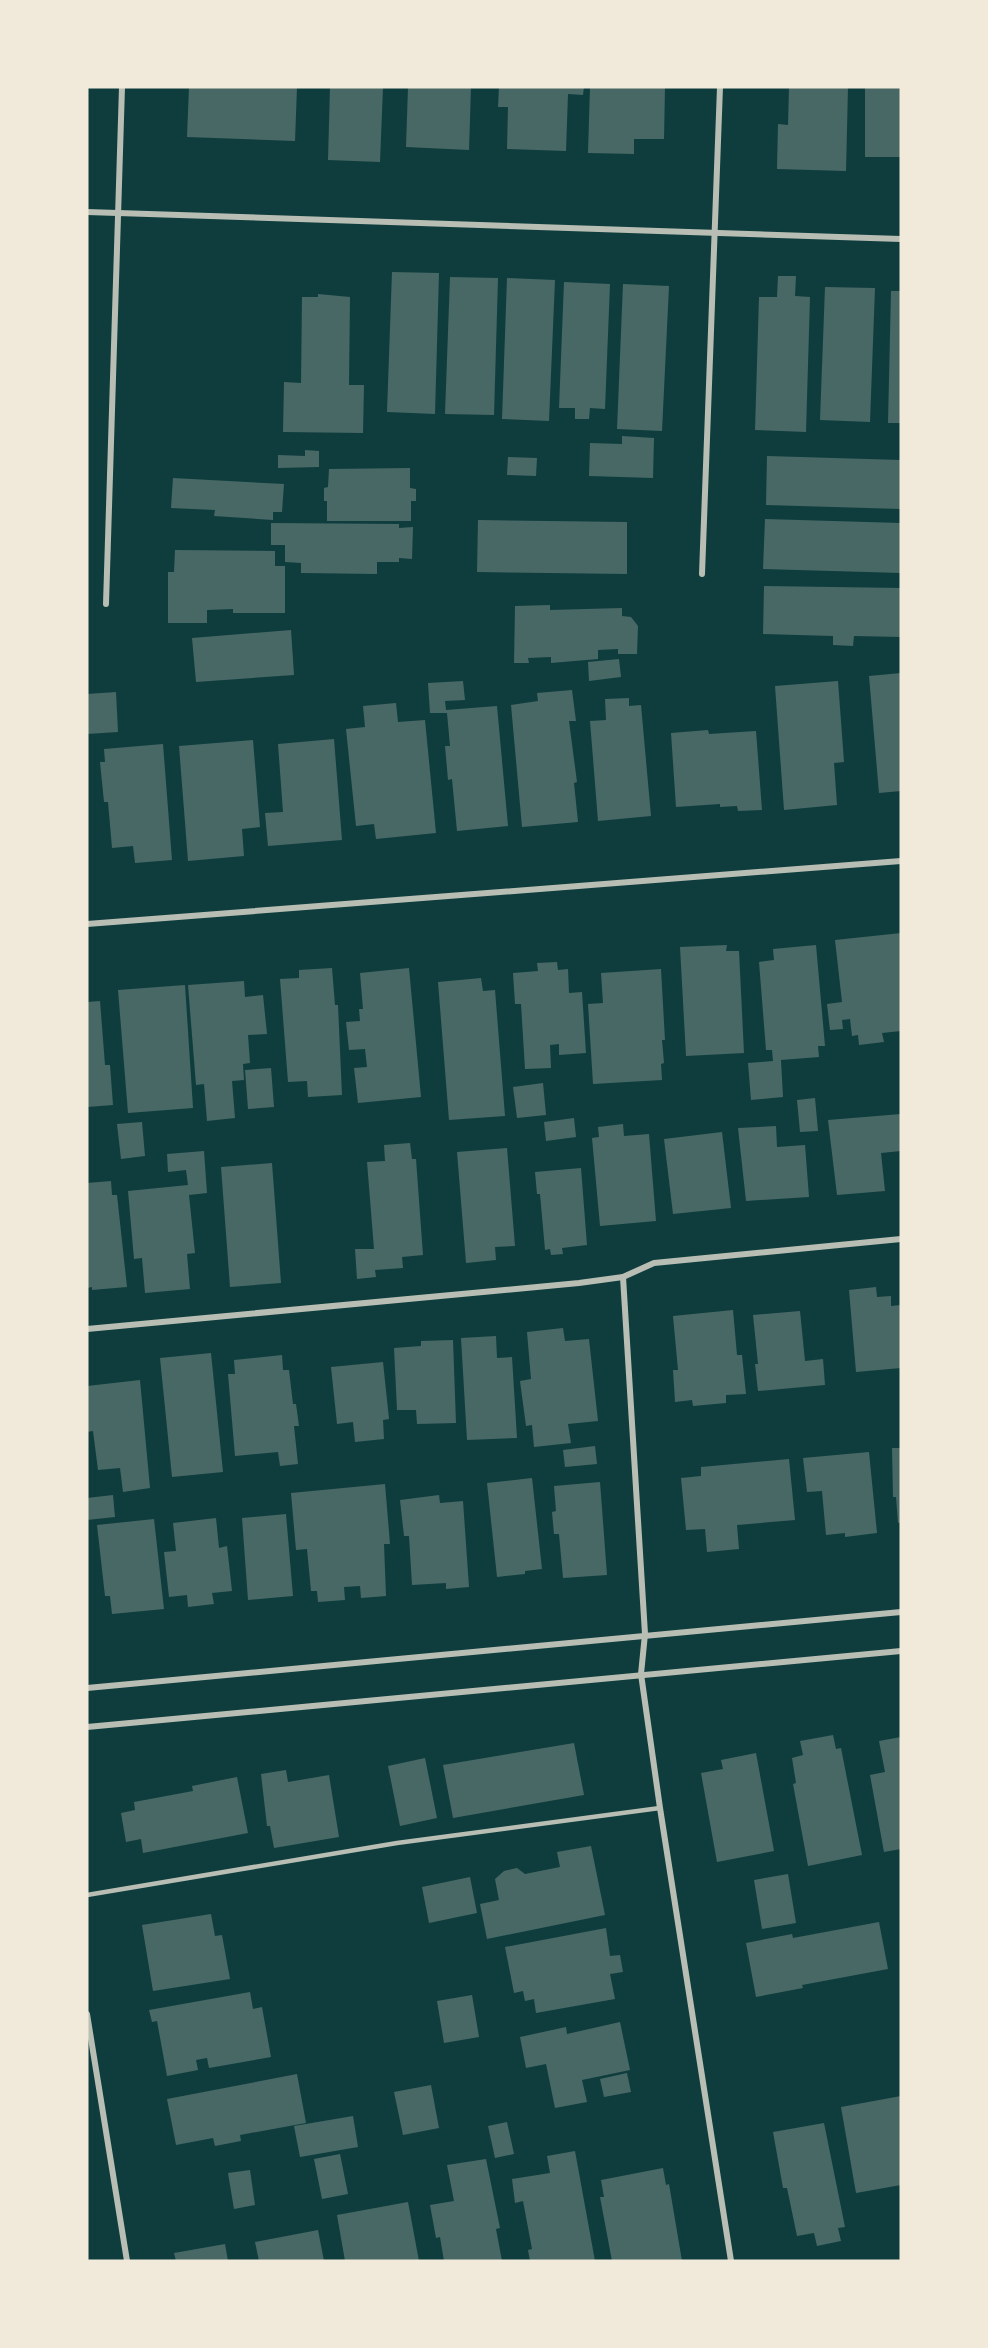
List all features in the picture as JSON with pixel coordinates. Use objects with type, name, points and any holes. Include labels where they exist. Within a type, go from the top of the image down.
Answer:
[{"type":"street","points":[[106,604],[122,87]]},
{"type":"street","points":[[702,574],[720,87]]},
{"type":"street","points":[[87,212],[901,239]]},
{"type":"street","points":[[87,924],[901,861]]},
{"type":"street","points":[[87,1329],[579,1283],[623,1277],[654,1263],[901,1239]]},
{"type":"street","points":[[623,1277],[645,1634],[641,1674],[732,2261]]},
{"type":"street","points":[[87,1688],[645,1634],[901,1612]]},
{"type":"street","points":[[87,1727],[901,1651]]},
{"type":"street","points":[[87,2014],[127,2261]]},
{"type":"lane","points":[[87,1895],[396,1843],[660,1808]]},
{"type":"building","points":[[189,87],[297,87],[295,141],[187,137]]},
{"type":"building","points":[[330,87],[383,87],[380,162],[328,160]]},
{"type":"building","points":[[408,87],[471,87],[469,150],[406,147]]},
{"type":"building","points":[[499,87],[584,87],[583,95],[568,94],[566,151],[507,149],[508,107],[498,107]]},
{"type":"building","points":[[590,87],[665,87],[664,139],[634,139],[634,154],[588,153]]},
{"type":"building","points":[[789,87],[848,87],[846,171],[777,169],[778,124],[788,125]]},
{"type":"building","points":[[865,87],[901,87],[901,157],[865,157]]},
{"type":"building","points":[[392,272],[439,273],[435,414],[387,412]]},
{"type":"building","points":[[778,276],[796,276],[795,296],[810,297],[806,432],[755,430],[759,297],[777,297]]},
{"type":"building","points":[[450,277],[498,278],[494,415],[445,414]]},
{"type":"building","points":[[507,278],[555,280],[549,421],[502,419]]},
{"type":"building","points":[[564,282],[610,284],[605,409],[590,408],[589,419],[575,419],[575,408],[559,408]]},
{"type":"building","points":[[623,284],[669,286],[662,431],[617,429]]},
{"type":"building","points":[[825,287],[875,288],[870,422],[820,420]]},
{"type":"building","points":[[891,291],[901,291],[901,423],[888,423]]},
{"type":"building","points":[[318,294],[350,297],[349,385],[364,385],[363,433],[283,432],[284,382],[301,383],[302,297],[318,297]]},
{"type":"building","points":[[622,436],[654,438],[653,478],[589,476],[590,443],[622,444]]},
{"type":"building","points":[[305,450],[319,451],[319,467],[278,468],[278,455],[305,456]]},
{"type":"building","points":[[767,456],[901,460],[901,509],[766,505]]},
{"type":"building","points":[[508,457],[537,458],[536,476],[507,475]]},
{"type":"building","points":[[410,468],[410,488],[416,489],[416,501],[411,501],[411,521],[327,521],[327,501],[324,501],[324,488],[328,487],[329,469]]},
{"type":"building","points":[[173,478],[284,484],[282,512],[273,512],[273,520],[214,516],[215,510],[171,508]]},
{"type":"building","points":[[765,519],[901,523],[901,573],[763,569]]},
{"type":"building","points":[[478,520],[627,522],[627,574],[477,572]]},
{"type":"building","points":[[271,523],[399,524],[399,528],[413,527],[412,559],[399,558],[399,562],[377,562],[377,574],[301,573],[301,563],[285,562],[285,545],[271,545]]},
{"type":"building","points":[[175,550],[275,551],[275,566],[285,566],[285,613],[233,613],[233,609],[207,610],[207,623],[168,623],[168,572],[174,572]]},
{"type":"building","points":[[764,586],[901,588],[901,637],[854,636],[853,646],[833,645],[833,636],[763,634]]},
{"type":"building","points":[[550,605],[550,610],[622,608],[622,616],[631,617],[638,626],[637,654],[618,654],[618,649],[598,650],[598,659],[551,663],[551,657],[528,658],[529,663],[514,663],[515,606]]},
{"type":"building","points":[[291,630],[294,675],[196,682],[192,638]]},
{"type":"building","points":[[619,659],[621,677],[589,681],[588,662]]},
{"type":"building","points":[[901,673],[901,791],[879,793],[869,676]]},
{"type":"building","points":[[463,681],[465,700],[445,701],[446,710],[497,706],[508,826],[457,831],[452,779],[448,780],[445,746],[450,746],[447,713],[430,713],[428,683]]},
{"type":"building","points":[[838,681],[844,762],[834,763],[837,805],[784,810],[775,686]]},
{"type":"building","points":[[572,690],[576,721],[569,721],[577,782],[574,783],[578,822],[522,827],[511,705],[538,701],[537,693]]},
{"type":"building","points":[[116,692],[118,732],[87,734],[87,694]]},
{"type":"building","points":[[629,698],[629,706],[641,705],[651,816],[598,821],[590,721],[606,720],[605,699]]},
{"type":"building","points":[[396,703],[398,722],[425,720],[436,833],[376,839],[374,824],[356,826],[346,729],[365,727],[363,706]]},
{"type":"building","points":[[708,730],[709,734],[756,731],[762,810],[738,811],[737,806],[720,807],[720,804],[676,807],[671,733]]},
{"type":"building","points":[[334,739],[342,840],[268,846],[265,813],[283,812],[278,744]]},
{"type":"building","points":[[253,740],[260,827],[242,829],[244,856],[188,861],[179,746]]},
{"type":"building","points":[[163,744],[172,860],[135,863],[133,846],[112,848],[108,802],[104,802],[100,762],[105,762],[104,749]]},
{"type":"building","points":[[901,933],[901,1031],[882,1033],[884,1042],[859,1045],[858,1035],[852,1036],[850,1019],[842,1020],[843,1029],[830,1030],[827,1004],[842,1002],[835,940]]},
{"type":"building","points":[[727,945],[726,951],[739,951],[744,1053],[686,1056],[680,947]]},
{"type":"building","points":[[816,945],[825,1046],[818,1046],[819,1057],[781,1060],[783,1097],[751,1100],[748,1063],[773,1061],[772,1050],[766,1050],[759,962],[774,960],[773,949]]},
{"type":"building","points":[[557,962],[558,970],[568,969],[569,993],[582,992],[586,1053],[559,1055],[559,1044],[550,1045],[551,1068],[525,1069],[521,1004],[515,1004],[513,973],[538,971],[537,963]]},
{"type":"building","points":[[332,968],[335,1005],[338,1005],[342,1095],[308,1097],[307,1081],[288,1082],[280,979],[299,978],[299,970]]},
{"type":"building","points":[[409,968],[421,1097],[358,1103],[354,1068],[367,1067],[365,1049],[349,1050],[346,1022],[360,1021],[359,1009],[363,1009],[360,973]]},
{"type":"building","points":[[661,969],[665,1040],[662,1040],[664,1063],[661,1064],[662,1080],[593,1084],[588,1004],[603,1003],[601,973]]},
{"type":"building","points":[[481,978],[483,991],[495,990],[505,1116],[449,1120],[438,982]]},
{"type":"building","points":[[244,981],[245,997],[263,995],[267,1034],[248,1035],[250,1063],[243,1064],[244,1080],[232,1081],[235,1118],[207,1121],[204,1084],[196,1085],[188,985]]},
{"type":"building","points":[[185,985],[193,1108],[128,1113],[118,990]]},
{"type":"building","points":[[100,1001],[105,1065],[110,1065],[113,1105],[87,1107],[87,1002]]},
{"type":"building","points":[[271,1068],[274,1107],[248,1109],[245,1070]]},
{"type":"building","points":[[543,1083],[546,1115],[517,1118],[513,1087]]},
{"type":"building","points":[[815,1098],[818,1131],[800,1132],[797,1100]]},
{"type":"building","points":[[901,1114],[901,1151],[881,1153],[885,1191],[837,1195],[828,1120]]},
{"type":"building","points":[[574,1118],[576,1137],[546,1141],[544,1122]]},
{"type":"building","points":[[142,1122],[145,1156],[121,1159],[117,1124]]},
{"type":"building","points":[[623,1124],[624,1136],[649,1134],[656,1221],[600,1226],[592,1138],[599,1137],[598,1127]]},
{"type":"building","points":[[776,1126],[777,1147],[805,1145],[809,1197],[746,1201],[738,1128]]},
{"type":"building","points":[[722,1132],[731,1208],[673,1214],[664,1139]]},
{"type":"building","points":[[410,1143],[412,1159],[416,1159],[423,1255],[402,1257],[403,1268],[375,1270],[376,1277],[357,1279],[355,1249],[374,1249],[367,1162],[385,1161],[384,1145]]},
{"type":"building","points":[[507,1148],[515,1246],[495,1247],[496,1260],[466,1263],[457,1152]]},
{"type":"building","points":[[204,1151],[207,1193],[189,1195],[195,1253],[187,1254],[190,1289],[145,1293],[142,1258],[134,1259],[128,1191],[188,1185],[186,1170],[168,1172],[167,1154]]},
{"type":"building","points":[[272,1163],[281,1283],[230,1287],[221,1167]]},
{"type":"building","points":[[581,1168],[587,1245],[562,1248],[563,1254],[551,1255],[550,1249],[545,1250],[540,1194],[537,1194],[535,1172]]},
{"type":"building","points":[[111,1181],[112,1195],[117,1195],[127,1287],[92,1290],[92,1287],[87,1288],[87,1183]]},
{"type":"building","points":[[876,1287],[877,1297],[891,1296],[891,1306],[901,1305],[901,1368],[856,1372],[849,1290]]},
{"type":"building","points":[[733,1310],[737,1355],[742,1355],[746,1394],[726,1395],[726,1403],[693,1406],[692,1400],[675,1402],[673,1370],[678,1370],[673,1316]]},
{"type":"building","points":[[800,1311],[805,1361],[823,1359],[825,1385],[758,1391],[753,1315]]},
{"type":"building","points":[[563,1328],[565,1341],[589,1339],[598,1421],[568,1424],[571,1443],[534,1447],[532,1425],[526,1426],[520,1381],[531,1379],[527,1332]]},
{"type":"building","points":[[496,1336],[497,1358],[512,1357],[517,1438],[467,1440],[461,1338]]},
{"type":"building","points":[[453,1340],[456,1423],[417,1424],[416,1410],[397,1410],[394,1348],[421,1346],[421,1341]]},
{"type":"building","points":[[211,1353],[223,1472],[172,1477],[160,1358]]},
{"type":"building","points":[[282,1355],[283,1370],[289,1370],[293,1404],[296,1404],[299,1426],[294,1426],[298,1464],[280,1466],[278,1452],[235,1456],[228,1374],[235,1374],[234,1360]]},
{"type":"building","points":[[383,1362],[389,1419],[383,1420],[384,1439],[355,1442],[353,1422],[337,1424],[331,1367]]},
{"type":"building","points":[[140,1380],[150,1488],[123,1492],[120,1468],[98,1470],[93,1431],[87,1432],[87,1386]]},
{"type":"building","points":[[595,1446],[597,1464],[565,1467],[563,1450]]},
{"type":"building","points":[[892,1448],[901,1448],[901,1522],[898,1523],[896,1497],[893,1497]]},
{"type":"building","points":[[869,1452],[877,1533],[845,1537],[845,1533],[826,1535],[822,1491],[807,1492],[803,1458]]},
{"type":"building","points":[[789,1459],[795,1520],[737,1525],[739,1549],[707,1552],[705,1529],[686,1530],[681,1478],[701,1476],[701,1467]]},
{"type":"building","points":[[532,1478],[542,1569],[525,1571],[525,1574],[497,1577],[487,1483]]},
{"type":"building","points":[[600,1482],[607,1575],[563,1578],[559,1534],[554,1534],[552,1512],[556,1511],[554,1486]]},
{"type":"building","points":[[385,1484],[390,1544],[384,1544],[386,1596],[361,1598],[360,1586],[344,1587],[345,1600],[318,1602],[317,1591],[311,1591],[307,1549],[296,1550],[291,1493]]},
{"type":"building","points":[[113,1495],[115,1517],[87,1520],[87,1498]]},
{"type":"building","points":[[439,1495],[440,1503],[463,1501],[469,1587],[446,1589],[446,1583],[412,1585],[409,1536],[404,1536],[400,1500]]},
{"type":"building","points":[[286,1514],[293,1596],[248,1600],[242,1518]]},
{"type":"building","points":[[216,1518],[219,1548],[227,1546],[232,1591],[212,1593],[214,1604],[188,1607],[187,1595],[169,1597],[164,1552],[176,1551],[173,1523]]},
{"type":"building","points":[[154,1519],[164,1609],[112,1614],[110,1596],[105,1596],[97,1525]]},
{"type":"building","points":[[833,1735],[836,1749],[841,1748],[862,1855],[808,1866],[793,1784],[796,1783],[792,1758],[803,1755],[800,1741]]},
{"type":"building","points":[[901,1737],[901,1849],[884,1852],[870,1775],[885,1772],[879,1741]]},
{"type":"building","points":[[574,1743],[584,1795],[453,1818],[443,1765]]},
{"type":"building","points":[[756,1753],[774,1851],[717,1862],[701,1773],[723,1769],[721,1760]]},
{"type":"building","points":[[425,1758],[437,1818],[400,1826],[388,1766]]},
{"type":"building","points":[[286,1770],[288,1782],[329,1775],[339,1837],[274,1848],[270,1826],[267,1826],[261,1774]]},
{"type":"building","points":[[237,1777],[248,1833],[143,1853],[141,1839],[126,1842],[121,1813],[135,1810],[134,1802],[193,1791],[192,1786]]},
{"type":"building","points":[[591,1846],[605,1915],[487,1939],[480,1904],[499,1900],[495,1879],[504,1871],[517,1868],[525,1874],[560,1867],[557,1852]]},
{"type":"building","points":[[788,1874],[796,1923],[762,1929],[754,1880]]},
{"type":"building","points":[[470,1877],[477,1913],[429,1923],[422,1887]]},
{"type":"building","points":[[211,1914],[215,1936],[222,1935],[230,1979],[153,1991],[142,1925]]},
{"type":"building","points":[[879,1922],[888,1969],[802,1985],[803,1988],[756,1997],[746,1943],[792,1934],[793,1938]]},
{"type":"building","points":[[606,1928],[610,1956],[620,1955],[623,1972],[610,1974],[615,1999],[536,2013],[534,1999],[525,2001],[523,1991],[514,1993],[505,1947]]},
{"type":"building","points":[[250,1992],[253,2009],[262,2007],[271,2057],[209,2068],[207,2058],[196,2060],[198,2070],[167,2076],[157,2021],[152,2022],[149,2010]]},
{"type":"building","points":[[472,1995],[479,2037],[444,2043],[437,2001]]},
{"type":"building","points":[[620,2022],[630,2070],[582,2080],[587,2102],[555,2108],[546,2064],[526,2068],[520,2037],[566,2027],[567,2034]]},
{"type":"building","points":[[627,2073],[631,2092],[604,2097],[600,2079]]},
{"type":"building","points":[[297,2074],[306,2123],[240,2135],[241,2141],[215,2146],[213,2138],[176,2145],[167,2099]]},
{"type":"building","points":[[431,2085],[439,2128],[403,2135],[394,2092]]},
{"type":"building","points":[[901,2096],[901,2185],[856,2193],[841,2107]]},
{"type":"building","points":[[353,2116],[358,2147],[300,2157],[294,2126]]},
{"type":"building","points":[[507,2122],[514,2154],[495,2158],[488,2126]]},
{"type":"building","points":[[824,2123],[845,2227],[838,2228],[841,2241],[817,2246],[814,2233],[797,2236],[787,2188],[783,2188],[773,2132]]},
{"type":"building","points":[[575,2151],[595,2261],[530,2261],[528,2250],[532,2249],[523,2201],[515,2203],[512,2179],[550,2173],[547,2156]]},
{"type":"building","points":[[340,2154],[348,2194],[322,2199],[314,2159]]},
{"type":"building","points":[[486,2159],[500,2228],[496,2229],[502,2261],[444,2261],[440,2237],[436,2238],[430,2205],[454,2201],[447,2165]]},
{"type":"building","points":[[663,2168],[666,2185],[669,2184],[682,2261],[612,2261],[600,2197],[604,2197],[601,2180]]},
{"type":"building","points":[[250,2170],[255,2205],[234,2209],[228,2173]]},
{"type":"building","points":[[408,2202],[419,2261],[345,2261],[337,2215]]},
{"type":"building","points":[[318,2230],[324,2261],[259,2261],[255,2242]]},
{"type":"building","points":[[225,2244],[228,2261],[176,2261],[174,2253]]}]
